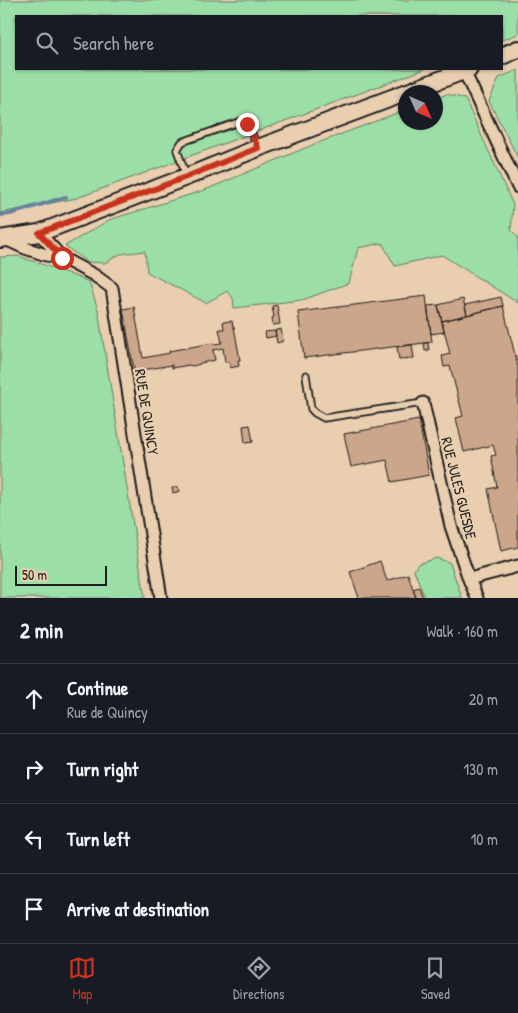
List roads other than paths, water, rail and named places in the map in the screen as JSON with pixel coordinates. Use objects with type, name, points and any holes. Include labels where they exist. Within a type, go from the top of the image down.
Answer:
[{"type":"street","points":[[503,56],[518,49]]},
{"type":"street","points":[[3,239],[39,233],[466,70],[518,187]]},
{"type":"street","name":"RUE DE QUINCY","points":[[39,233],[62,258],[94,275],[112,288],[161,598]]},
{"type":"street","name":"RUE DE QUINCY","points":[[3,239],[46,256],[62,258]]},
{"type":"street","name":"RUE JULES GUESDE","points":[[423,403],[451,526],[477,598]]},
{"type":"street","points":[[469,579],[518,566]]},
{"type":"lane","points":[[186,177],[177,150],[182,142],[244,120],[258,148]]},
{"type":"lane","points":[[306,375],[312,409],[314,413],[324,418],[423,403]]},
{"type":"waterway","points":[[0,215],[10,214],[66,197]]}]
